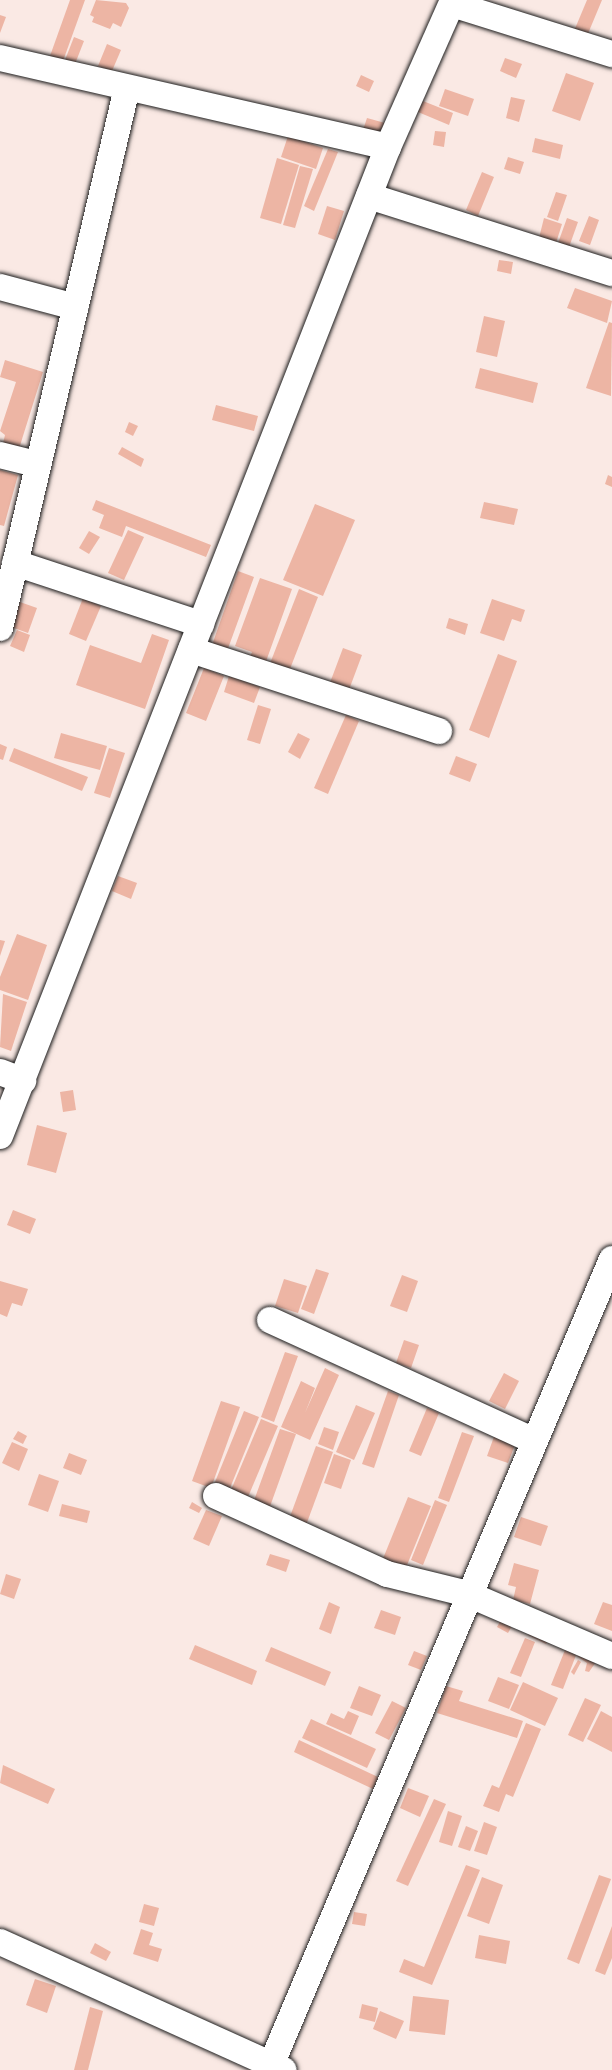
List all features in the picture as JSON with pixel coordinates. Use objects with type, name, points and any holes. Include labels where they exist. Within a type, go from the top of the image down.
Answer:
[{"type":"street","points":[[0,1136],[11,1076],[191,650],[388,147],[453,2],[612,54]]},
{"type":"street","points":[[0,58],[388,147]]},
{"type":"street","points":[[0,628],[128,88]]},
{"type":"street","points":[[369,196],[612,273]]},
{"type":"street","points":[[0,287],[75,307]]},
{"type":"street","points":[[0,454],[38,464]]},
{"type":"street","points":[[15,563],[201,624]]},
{"type":"street","points":[[191,650],[439,731]]},
{"type":"street","points":[[0,1942],[277,2067],[468,1594],[612,1259]]},
{"type":"street","points":[[270,1320],[534,1441]]},
{"type":"street","points":[[216,1496],[387,1574],[468,1594],[612,1656]]},
{"type":"building","points":[[70,0],[85,0],[63,61],[50,56]]},
{"type":"building","points":[[96,0],[126,3],[129,8],[121,27],[113,23],[110,29],[92,22],[94,17],[90,15]]},
{"type":"building","points":[[587,0],[602,0],[587,36],[574,31]]},
{"type":"building","points":[[0,15],[6,17],[0,33]]},
{"type":"building","points":[[74,37],[84,41],[75,64],[65,60]]},
{"type":"building","points":[[107,44],[121,50],[112,71],[98,66]]},
{"type":"building","points":[[505,58],[522,64],[516,78],[500,71]]},
{"type":"building","points":[[566,73],[594,83],[580,121],[552,111]]},
{"type":"building","points":[[361,75],[374,81],[369,92],[356,86]]},
{"type":"building","points":[[445,89],[474,99],[468,116],[439,106]]},
{"type":"building","points":[[511,97],[525,100],[519,122],[506,118]]},
{"type":"building","points":[[423,101],[453,113],[449,125],[418,112]]},
{"type":"building","points":[[367,118],[385,123],[380,136],[363,130]]},
{"type":"building","points":[[435,131],[446,132],[444,147],[433,145]]},
{"type":"building","points":[[288,136],[323,148],[316,169],[281,157]]},
{"type":"building","points":[[535,138],[563,145],[560,159],[532,152]]},
{"type":"building","points":[[328,149],[338,152],[314,211],[304,206]]},
{"type":"building","points":[[508,157],[524,162],[520,174],[504,169]]},
{"type":"building","points":[[277,158],[299,165],[281,224],[260,218]]},
{"type":"building","points":[[300,166],[313,169],[295,228],[283,225]]},
{"type":"building","points":[[482,172],[494,177],[478,216],[466,210]]},
{"type":"building","points":[[556,192],[567,195],[558,221],[547,217]]},
{"type":"building","points":[[327,206],[344,211],[335,240],[318,234]]},
{"type":"building","points":[[589,216],[599,220],[590,245],[579,241]]},
{"type":"building","points":[[544,218],[562,224],[556,243],[539,238]]},
{"type":"building","points":[[567,218],[578,222],[569,247],[558,243]]},
{"type":"building","points":[[499,260],[513,262],[511,274],[497,271]]},
{"type":"building","points":[[575,288],[612,301],[607,323],[567,308]]},
{"type":"building","points":[[484,316],[505,321],[497,357],[476,352]]},
{"type":"building","points":[[609,322],[612,323],[611,396],[586,388]]},
{"type":"building","points":[[5,360],[43,372],[18,452],[2,447],[5,435],[0,431],[16,382],[0,377]]},
{"type":"building","points":[[480,368],[538,383],[533,403],[475,388]]},
{"type":"building","points":[[216,405],[258,416],[254,431],[212,420]]},
{"type":"building","points":[[129,422],[138,426],[133,436],[125,432]]},
{"type":"building","points":[[122,447],[144,459],[141,467],[118,454]]},
{"type":"building","points":[[0,470],[18,475],[4,526],[0,525]]},
{"type":"building","points":[[608,475],[612,477],[612,487],[605,484]]},
{"type":"building","points":[[96,500],[211,545],[206,557],[126,526],[122,537],[99,528],[104,515],[92,510]]},
{"type":"building","points":[[484,502],[518,509],[514,525],[480,518]]},
{"type":"building","points":[[315,504],[355,520],[323,596],[283,580]]},
{"type":"building","points":[[128,530],[144,537],[124,580],[108,573]]},
{"type":"building","points":[[89,531],[100,537],[89,554],[79,548]]},
{"type":"building","points":[[238,571],[254,577],[226,654],[211,648]]},
{"type":"building","points":[[260,578],[292,589],[264,667],[248,661],[252,652],[235,646]]},
{"type":"building","points":[[299,589],[318,597],[288,674],[269,666]]},
{"type":"building","points":[[83,598],[101,606],[86,641],[69,634]]},
{"type":"building","points":[[492,599],[525,610],[521,622],[512,619],[504,641],[480,633]]},
{"type":"building","points":[[20,602],[37,608],[28,633],[11,627]]},
{"type":"building","points":[[449,618],[468,624],[465,635],[446,628]]},
{"type":"building","points":[[17,630],[30,635],[24,652],[10,646]]},
{"type":"building","points":[[152,634],[169,640],[145,709],[76,685],[90,645],[141,663]]},
{"type":"building","points":[[343,648],[362,655],[347,695],[328,688]]},
{"type":"building","points":[[498,654],[517,661],[489,738],[469,730]]},
{"type":"building","points":[[204,668],[224,676],[206,721],[186,713]]},
{"type":"building","points":[[229,676],[260,687],[254,703],[224,692]]},
{"type":"building","points":[[258,705],[271,709],[260,744],[247,740]]},
{"type":"building","points":[[346,715],[359,721],[328,794],[314,788]]},
{"type":"building","points":[[61,733],[107,746],[100,770],[54,758]]},
{"type":"building","points":[[298,733],[310,739],[300,759],[288,752]]},
{"type":"building","points":[[0,744],[7,747],[3,760],[0,759]]},
{"type":"building","points":[[14,748],[88,777],[82,791],[9,761]]},
{"type":"building","points":[[109,748],[125,753],[110,798],[94,793]]},
{"type":"building","points":[[456,756],[477,764],[470,782],[449,774]]},
{"type":"building","points":[[118,876],[137,883],[131,899],[112,891]]},
{"type":"building","points":[[17,934],[47,945],[28,1000],[0,990],[0,977]]},
{"type":"building","points":[[0,940],[5,941],[0,956]]},
{"type":"building","points":[[3,994],[27,1002],[11,1051],[0,1047]]},
{"type":"building","points":[[73,1090],[76,1110],[63,1112],[60,1092]]},
{"type":"building","points":[[37,1125],[67,1133],[56,1173],[27,1165]]},
{"type":"building","points":[[13,1210],[36,1219],[30,1234],[7,1225]]},
{"type":"building","points":[[316,1269],[329,1273],[314,1314],[301,1309]]},
{"type":"building","points":[[402,1275],[418,1281],[407,1312],[390,1306]]},
{"type":"building","points":[[284,1279],[307,1286],[298,1313],[275,1306]]},
{"type":"building","points":[[0,1281],[28,1289],[22,1306],[12,1303],[7,1317],[0,1314]]},
{"type":"building","points":[[404,1340],[419,1345],[411,1368],[396,1363]]},
{"type":"building","points":[[285,1352],[298,1356],[274,1422],[261,1417]]},
{"type":"building","points":[[325,1368],[339,1375],[310,1440],[281,1427],[301,1381],[315,1388],[305,1413]]},
{"type":"building","points":[[504,1373],[519,1381],[505,1409],[489,1401]]},
{"type":"building","points":[[388,1391],[399,1395],[374,1468],[362,1464]]},
{"type":"building","points":[[221,1401],[240,1407],[211,1488],[192,1481]]},
{"type":"building","points":[[356,1405],[375,1413],[354,1460],[336,1452]]},
{"type":"building","points":[[427,1408],[439,1413],[421,1456],[409,1451]]},
{"type":"building","points":[[244,1411],[259,1417],[230,1488],[215,1482]]},
{"type":"building","points":[[261,1419],[278,1426],[248,1497],[231,1490]]},
{"type":"building","points":[[324,1427],[339,1432],[333,1450],[318,1444]]},
{"type":"building","points":[[280,1429],[296,1434],[268,1512],[252,1506]]},
{"type":"building","points":[[18,1431],[27,1436],[23,1444],[13,1439]]},
{"type":"building","points":[[462,1432],[474,1436],[449,1502],[438,1498]]},
{"type":"building","points":[[495,1434],[516,1442],[508,1463],[487,1456]]},
{"type":"building","points":[[12,1442],[28,1449],[19,1471],[2,1463]]},
{"type":"building","points":[[316,1446],[333,1452],[305,1528],[288,1522]]},
{"type":"building","points":[[69,1453],[87,1460],[81,1475],[63,1468]]},
{"type":"building","points":[[334,1454],[351,1460],[341,1489],[324,1483]]},
{"type":"building","points":[[39,1474],[59,1481],[48,1512],[28,1505]]},
{"type":"building","points":[[408,1497],[431,1506],[405,1570],[382,1561]]},
{"type":"building","points":[[435,1500],[447,1505],[423,1565],[411,1560]]},
{"type":"building","points":[[192,1502],[202,1508],[199,1513],[189,1508]]},
{"type":"building","points":[[62,1504],[90,1511],[87,1523],[59,1516]]},
{"type":"building","points":[[206,1510],[222,1516],[209,1546],[193,1539]]},
{"type":"building","points":[[521,1517],[548,1526],[541,1546],[514,1537]]},
{"type":"building","points":[[270,1554],[290,1560],[286,1572],[266,1565]]},
{"type":"building","points":[[514,1563],[539,1570],[530,1604],[513,1600],[516,1587],[508,1585]]},
{"type":"building","points":[[6,1574],[21,1579],[14,1599],[0,1594]]},
{"type":"building","points":[[329,1602],[340,1607],[331,1634],[319,1629]]},
{"type":"building","points":[[603,1602],[612,1605],[612,1631],[594,1624]]},
{"type":"building","points":[[381,1610],[401,1617],[395,1635],[374,1628]]},
{"type":"building","points":[[502,1618],[513,1624],[508,1633],[497,1627]]},
{"type":"building","points":[[532,1628],[549,1638],[546,1644],[528,1635]]},
{"type":"building","points":[[525,1638],[535,1642],[521,1677],[510,1673]]},
{"type":"building","points":[[195,1645],[257,1671],[252,1685],[189,1659]]},
{"type":"building","points":[[567,1645],[578,1650],[563,1689],[551,1685]]},
{"type":"building","points":[[271,1647],[331,1672],[325,1686],[265,1661]]},
{"type":"building","points":[[414,1651],[427,1656],[421,1670],[408,1665]]},
{"type":"building","points":[[580,1651],[598,1659],[589,1672],[585,1671],[587,1663],[577,1656]]},
{"type":"building","points":[[578,1660],[581,1662],[574,1675],[571,1672]]},
{"type":"building","points":[[498,1677],[519,1685],[509,1709],[488,1701]]},
{"type":"building","points":[[523,1682],[558,1698],[545,1726],[510,1710]]},
{"type":"building","points":[[359,1686],[381,1695],[372,1716],[350,1708]]},
{"type":"building","points":[[446,1686],[463,1691],[459,1701],[523,1721],[517,1738],[437,1713]]},
{"type":"building","points":[[585,1698],[601,1705],[583,1742],[568,1735]]},
{"type":"building","points":[[392,1701],[406,1708],[389,1740],[375,1733]]},
{"type":"building","points":[[348,1711],[359,1716],[351,1735],[326,1724],[331,1713],[344,1719]]},
{"type":"building","points":[[601,1711],[612,1717],[612,1752],[587,1739]]},
{"type":"building","points":[[311,1719],[376,1749],[367,1768],[302,1738]]},
{"type":"building","points":[[526,1723],[541,1729],[513,1797],[506,1794],[499,1812],[483,1806],[492,1785],[499,1788]]},
{"type":"building","points":[[299,1740],[378,1777],[373,1789],[294,1752]]},
{"type":"building","points":[[3,1765],[55,1789],[48,1804],[0,1783]]},
{"type":"building","points":[[408,1788],[429,1796],[420,1817],[400,1808]]},
{"type":"building","points":[[434,1799],[446,1804],[408,1886],[396,1881]]},
{"type":"building","points":[[448,1811],[462,1816],[452,1846],[439,1842]]},
{"type":"building","points":[[484,1822],[497,1827],[487,1855],[474,1851]]},
{"type":"building","points":[[466,1826],[478,1831],[470,1851],[458,1847]]},
{"type":"building","points":[[466,1865],[480,1870],[432,1985],[399,1972],[404,1959],[424,1967]]},
{"type":"building","points":[[599,1875],[611,1879],[579,1964],[567,1959]]},
{"type":"building","points":[[482,1877],[503,1885],[489,1924],[467,1916]]},
{"type":"building","points":[[144,1904],[159,1908],[154,1926],[139,1922]]},
{"type":"building","points":[[354,1912],[367,1914],[365,1926],[352,1924]]},
{"type":"building","points":[[612,1926],[612,1958],[605,1975],[595,1971]]},
{"type":"building","points":[[141,1929],[153,1933],[149,1945],[162,1949],[158,1962],[133,1954]]},
{"type":"building","points":[[479,1935],[510,1941],[506,1964],[475,1958]]},
{"type":"building","points":[[95,1943],[111,1952],[106,1961],[90,1953]]},
{"type":"building","points":[[35,1979],[56,1986],[47,2013],[26,2005]]},
{"type":"building","points":[[413,1996],[449,2000],[445,2035],[409,2031]]},
{"type":"building","points":[[362,2004],[378,2008],[375,2022],[359,2018]]},
{"type":"building","points":[[90,2007],[103,2011],[88,2070],[74,2070]]},
{"type":"building","points":[[380,2011],[404,2021],[396,2039],[373,2029]]}]
